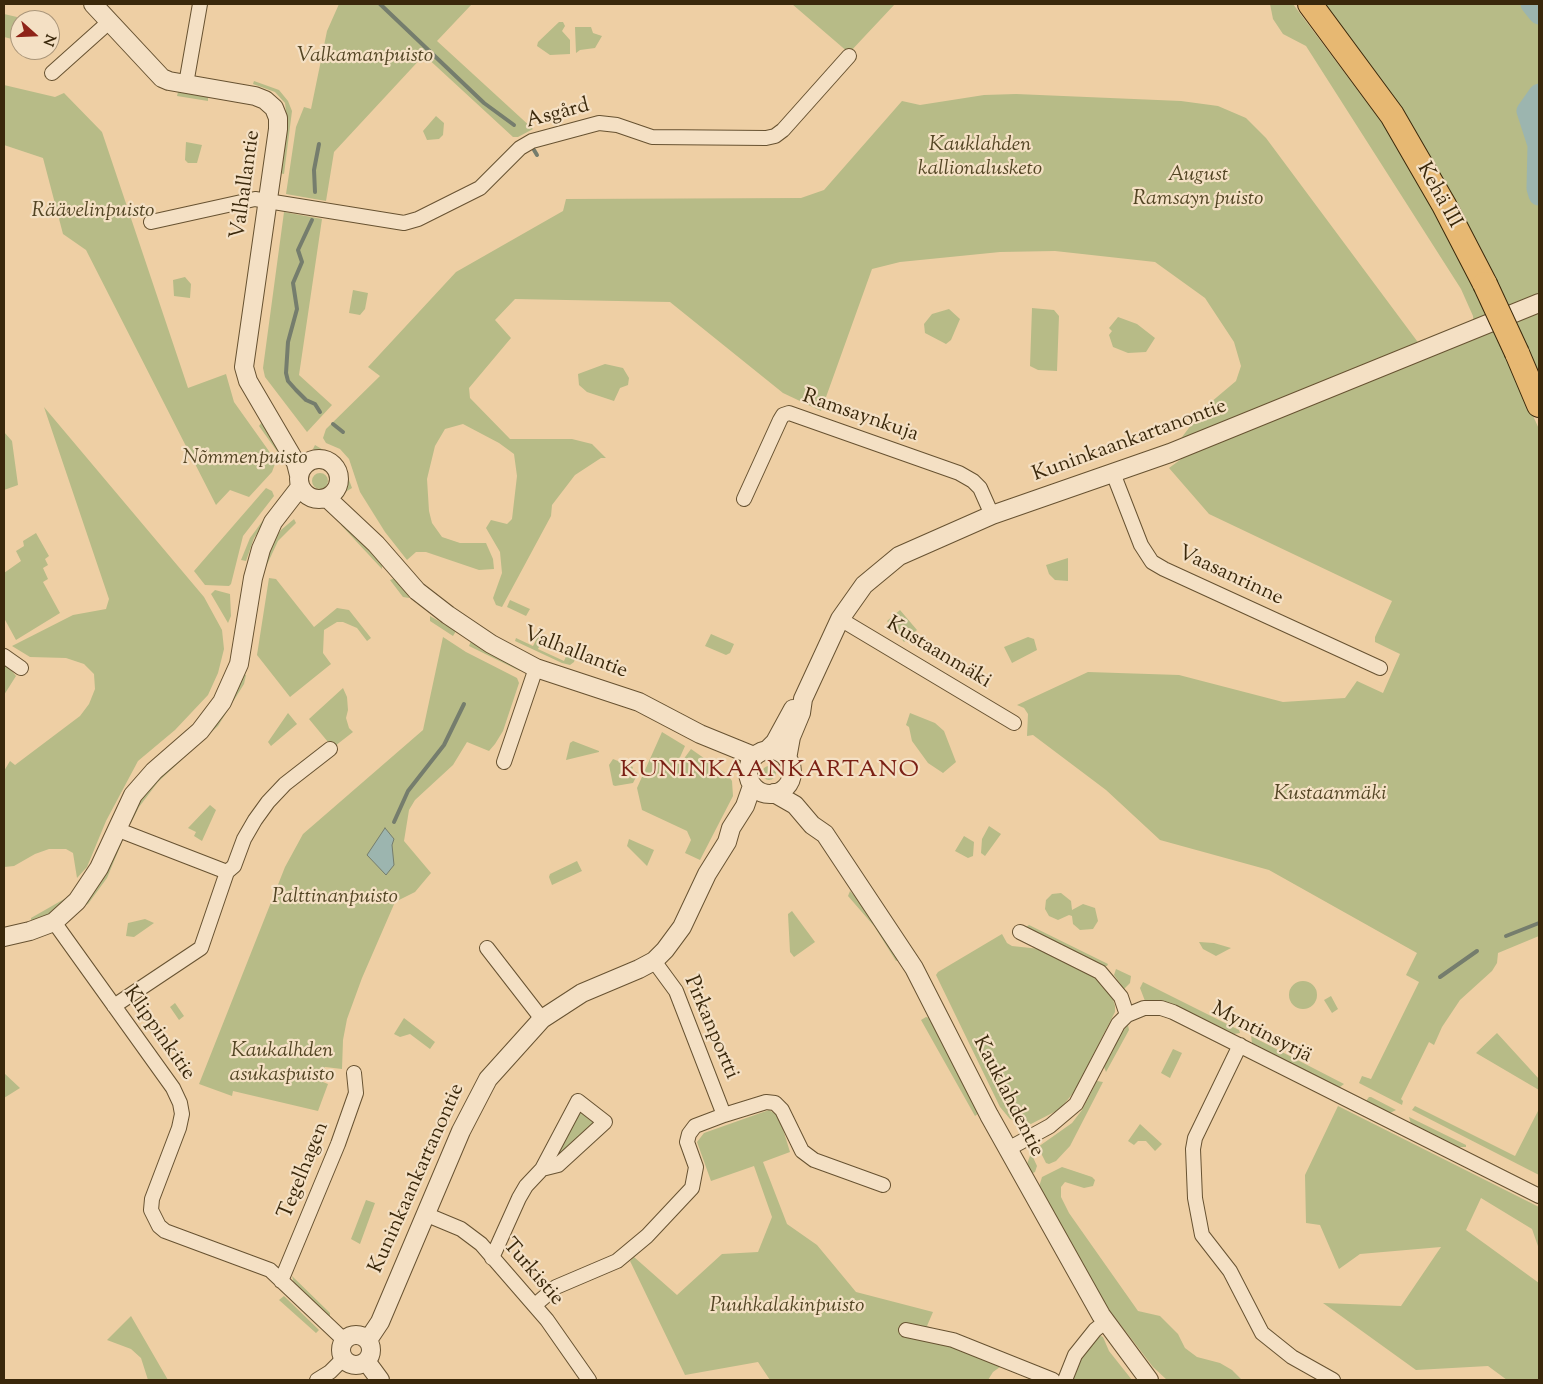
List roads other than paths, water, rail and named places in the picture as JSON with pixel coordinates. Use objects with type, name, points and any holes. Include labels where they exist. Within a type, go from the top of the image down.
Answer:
[{"type":"highway","name":"Kehä III","points":[[1310,4],[1392,115],[1444,204],[1485,284],[1539,405]]},
{"type":"street","name":"Valhallantie","points":[[93,4],[156,74],[169,81],[255,96],[265,100],[274,108],[278,118],[278,129],[244,367],[248,381],[296,463],[300,481]]},
{"type":"street","points":[[186,84],[200,4]]},
{"type":"street","points":[[52,73],[109,22]]},
{"type":"street","name":"Asgård","points":[[151,222],[255,199],[404,223],[418,219],[480,188],[520,148],[532,141],[599,123],[616,125],[652,137],[766,138],[774,136],[783,130],[849,56]]},
{"type":"street","name":"Kuninkaankartanontie","points":[[787,759],[791,738],[801,713],[803,699],[840,619],[864,585],[899,556],[992,516],[1170,453],[1539,303]]},
{"type":"street","name":"Ramsaynkuja","points":[[744,499],[780,420],[783,415],[789,413],[958,473],[973,481],[980,488],[992,516]]},
{"type":"street","name":"Valhallantie","points":[[271,418],[314,460]]},
{"type":"street","points":[[4,937],[25,933],[54,922],[77,901],[100,868],[133,795],[142,783],[200,731],[211,718],[230,688],[243,646],[256,563],[273,522],[300,481],[304,465],[314,460],[326,460],[335,467],[339,484],[332,495],[298,509],[266,541]]},
{"type":"street","name":"Vaasanrinne","points":[[1114,474],[1140,545],[1152,562],[1380,668]]},
{"type":"street","points":[[300,481],[303,493],[321,499]]},
{"type":"street","name":"Valhallantie","points":[[339,484],[344,495],[361,516],[376,544]]},
{"type":"street","name":"Valhallantie","points":[[321,499],[376,544],[418,590],[448,615],[491,644],[536,668],[639,702],[700,734],[719,753],[756,758]]},
{"type":"street","name":"Kustaanmäki","points":[[840,619],[1014,724]]},
{"type":"street","points":[[4,656],[21,668]]},
{"type":"street","points":[[504,762],[536,668]]},
{"type":"street","name":"Kuninkaankartanontie","points":[[756,758],[775,742],[794,708],[803,699]]},
{"type":"street","points":[[114,1006],[201,948],[227,872],[234,866],[244,839],[268,802],[285,784],[330,749]]},
{"type":"street","points":[[778,752],[787,759],[791,768],[790,779],[784,788],[764,791],[748,778],[756,758],[778,752]]},
{"type":"street","name":"Kauklahdentie","points":[[790,779],[822,821],[824,834]]},
{"type":"street","name":"Kuninkaankartanontie","points":[[368,1340],[380,1322],[460,1131],[488,1079],[542,1018],[582,993],[654,960],[678,935],[707,874],[727,842],[731,828],[745,806],[764,791]]},
{"type":"street","name":"Kauklahdentie","points":[[764,791],[795,805],[812,825],[824,834],[914,968],[1008,1149],[1105,1322],[1149,1380]]},
{"type":"street","points":[[116,829],[227,872]]},
{"type":"street","name":"Klippinkitie","points":[[54,922],[173,1088],[180,1103],[182,1114],[178,1128],[152,1199],[151,1210],[158,1226],[165,1232],[270,1270],[344,1340]]},
{"type":"street","points":[[1008,1149],[1050,1126],[1076,1104],[1118,1024],[1128,1015],[1121,997],[1100,972],[1020,932]]},
{"type":"street","points":[[487,948],[542,1018]]},
{"type":"street","name":"Pirkanportti","points":[[654,960],[676,991],[724,1115]]},
{"type":"street","name":"Myntinsyrjä","points":[[1128,1015],[1144,1008],[1161,1008],[1173,1012],[1539,1196]]},
{"type":"street","points":[[1240,1045],[1194,1138],[1195,1198],[1202,1235],[1230,1271],[1262,1332],[1292,1357],[1333,1380]]},
{"type":"street","name":"Tegelhagen","points":[[281,1281],[338,1144],[356,1093],[354,1073]]},
{"type":"street","points":[[492,1258],[518,1198],[542,1169],[578,1101],[605,1122],[558,1164],[542,1169]]},
{"type":"street","points":[[535,1305],[556,1287],[618,1261],[647,1236],[692,1188],[696,1167],[687,1142],[689,1134],[695,1126],[724,1115],[766,1102],[775,1103],[782,1110],[802,1151],[814,1160],[884,1185]]},
{"type":"street","name":"Turkistie","points":[[425,1214],[460,1229],[481,1244],[535,1305],[561,1338],[589,1380]]},
{"type":"street","points":[[1065,1380],[1075,1355],[1090,1335],[1105,1322]]},
{"type":"street","points":[[906,1330],[954,1340],[1053,1380]]},
{"type":"street","points":[[354,1334],[364,1336],[368,1340],[372,1352],[366,1361],[358,1365],[352,1365],[344,1359],[340,1350],[344,1340],[354,1334]]},
{"type":"street","points":[[317,1380],[330,1372],[344,1359]]},
{"type":"street","points":[[366,1361],[380,1380]]},
{"type":"water","points":[[385,828],[394,839],[392,845],[394,865],[386,875],[367,855]]},
{"type":"waterway","points":[[380,4],[484,103],[514,125]]},
{"type":"waterway","points":[[1531,4],[1539,14]]},
{"type":"waterway","points":[[1539,94],[1527,111],[1538,145],[1537,188],[1539,195]]},
{"type":"waterway","points":[[315,192],[314,170],[319,144]]},
{"type":"waterway","points":[[534,150],[537,155]]},
{"type":"waterway","points":[[312,220],[298,250],[302,262],[293,283],[297,309],[288,342],[286,373],[288,381],[306,400],[315,404],[320,412]]},
{"type":"waterway","points":[[333,424],[343,432]]},
{"type":"waterway","points":[[394,822],[408,791],[444,745],[464,704]]},
{"type":"waterway","points":[[1506,936],[1539,923]]},
{"type":"waterway","points":[[1440,977],[1477,951]]},
{"type":"district","name":"KUNINKAANKARTANO","points":[[770,772]]},
{"type":"park label","name":"Valkamanpuisto","points":[[365,57]]},
{"type":"park label","name":"Kauklahden kallionalusketo","points":[[980,158]]},
{"type":"park label","name":"August Ramsayn puisto","points":[[1198,188]]},
{"type":"park label","name":"Räävelinpuisto","points":[[93,212]]},
{"type":"park label","name":"Nõmmenpuisto","points":[[245,459]]},
{"type":"park label","name":"Palttinanpuisto","points":[[335,898]]},
{"type":"park label","name":"Kaukalhden asukaspuisto","points":[[282,1064]]},
{"type":"park label","name":"Puuhkalakinpuisto","points":[[787,1307]]}]
